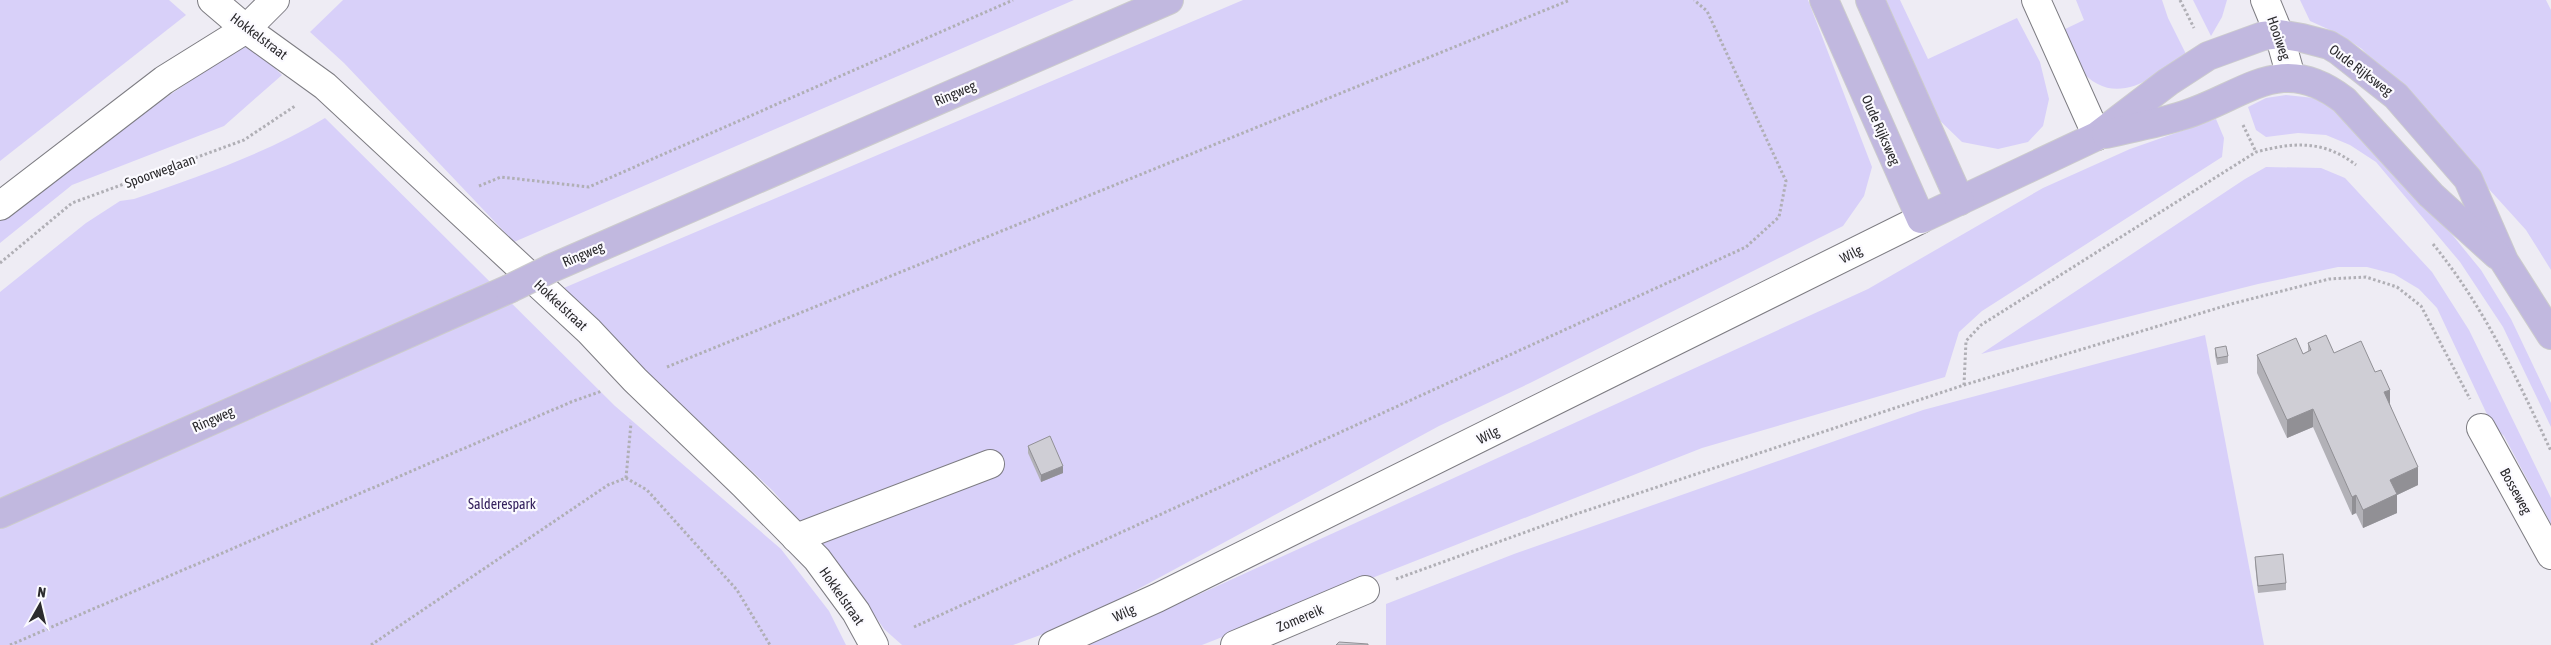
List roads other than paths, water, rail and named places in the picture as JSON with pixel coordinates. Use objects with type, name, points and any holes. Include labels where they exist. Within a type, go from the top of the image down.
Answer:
[{"type":"main road","name":"Ringweg","points":[[0,514],[552,268],[1169,0]]},
{"type":"main road","name":"Oude Rijksweg","points":[[1824,0],[1921,219],[2097,136],[2184,115],[2267,79],[2291,77],[2306,79],[2331,90],[2344,100],[2431,194],[2504,262]]},
{"type":"main road","points":[[1870,0],[1960,201]]},
{"type":"main road","name":"Oude Rijksweg","points":[[2097,136],[2168,82],[2208,56],[2263,36],[2279,34],[2329,45],[2358,64],[2396,96],[2468,179],[2504,262],[2551,335]]},
{"type":"street","name":"Hokkelstraat","points":[[212,0],[246,29],[325,86],[589,331],[635,380],[817,560],[856,612],[874,645]]},
{"type":"street","points":[[0,206],[164,80],[246,29],[275,0]]},
{"type":"street","points":[[2036,0],[2097,136]]},
{"type":"street","name":"Hooiweg","points":[[2265,0],[2279,34],[2291,77]]},
{"type":"street","name":"Wilg","points":[[1053,645],[1157,598],[1921,219]]},
{"type":"street","name":"Bosseweg","points":[[2481,428],[2551,555]]},
{"type":"street","points":[[796,538],[990,464]]},
{"type":"street","name":"Zomereik","points":[[1235,645],[1365,590]]},
{"type":"park label","name":"Salderespark","points":[[502,504]]}]
